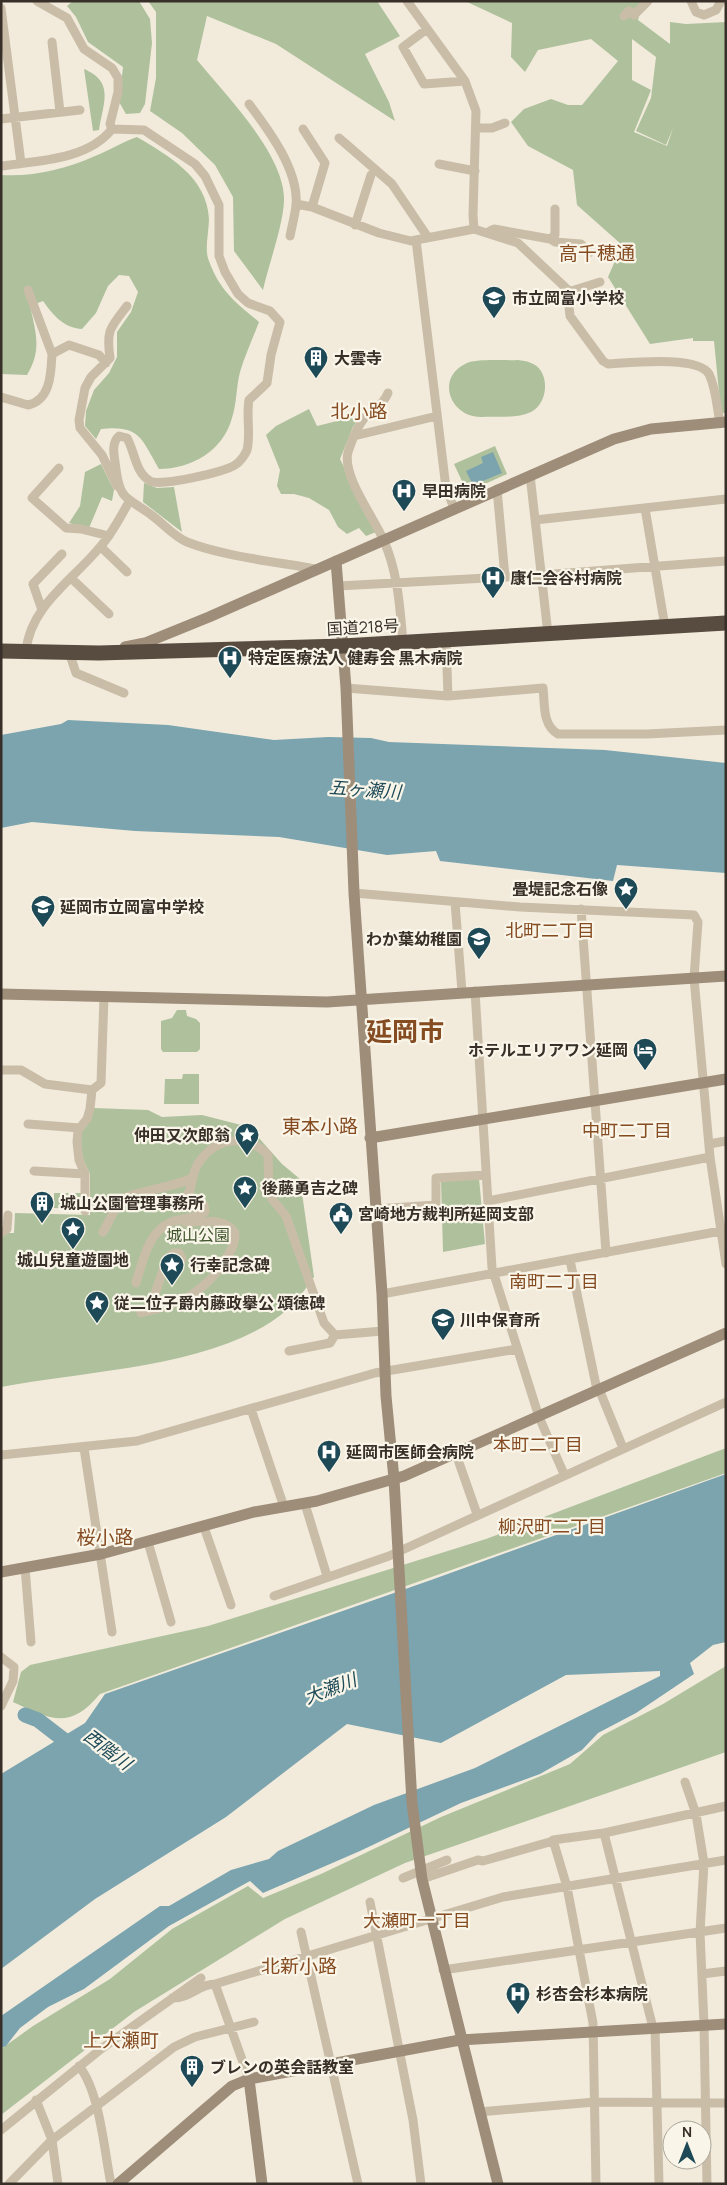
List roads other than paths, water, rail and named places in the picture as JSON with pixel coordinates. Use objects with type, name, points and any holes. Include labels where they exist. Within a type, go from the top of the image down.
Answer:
[{"type":"highway","name":"国道218号","points":[[1,651],[100,653],[343,646],[726,623]]},
{"type":"street","points":[[37,1],[67,18],[84,49],[112,68],[118,78],[118,92],[110,124],[112,129]]},
{"type":"street","points":[[408,1],[465,81],[476,111],[474,229]]},
{"type":"street","points":[[629,17],[648,1]]},
{"type":"street","points":[[691,1],[696,12],[704,15],[716,10],[721,1]]},
{"type":"street","points":[[1,10],[5,70],[15,118],[21,163]]},
{"type":"street","points":[[427,29],[403,47],[424,84],[465,81]]},
{"type":"street","points":[[52,42],[60,112]]},
{"type":"street","points":[[249,104],[267,128],[290,172],[296,204],[290,236]]},
{"type":"street","points":[[1,119],[80,110]]},
{"type":"street","points":[[476,128],[492,128],[505,123]]},
{"type":"street","points":[[1,166],[83,150],[106,137],[112,129]]},
{"type":"street","points":[[112,129],[144,130],[196,164],[215,194],[219,205],[219,256],[225,271],[238,294],[248,302],[270,311],[280,322],[270,355],[267,383],[249,400],[247,449],[242,458],[234,466],[175,482],[159,484],[151,482],[140,471],[127,438],[119,436],[114,447],[118,488]]},
{"type":"street","points":[[303,129],[325,163],[312,207]]},
{"type":"street","points":[[339,138],[392,184],[427,236]]},
{"type":"street","points":[[439,164],[475,171]]},
{"type":"street","points":[[355,225],[371,175]]},
{"type":"street","points":[[100,653],[145,643],[175,631],[315,569],[336,562],[497,489],[633,433],[723,423],[708,372],[698,365],[678,362],[608,364],[570,316],[568,292],[518,243],[474,229],[427,236],[411,241],[355,225],[312,207],[296,204]]},
{"type":"street","points":[[550,239],[555,235],[555,209]]},
{"type":"street","points":[[485,232],[494,229],[550,239],[555,242],[581,244],[589,253]]},
{"type":"street","points":[[416,240],[446,488],[454,508]]},
{"type":"street","points":[[568,292],[600,282]]},
{"type":"street","points":[[1,397],[28,405],[40,400],[48,384],[52,354],[28,290]]},
{"type":"street","points":[[127,306],[113,324],[107,337],[110,358],[91,377],[85,388],[80,420],[80,428],[102,455],[118,488],[129,502],[144,510],[177,536],[188,542],[238,555],[315,569]]},
{"type":"street","points":[[52,354],[72,345],[99,354],[106,363]]},
{"type":"street","points":[[388,393],[385,401],[366,416],[354,436],[348,451],[348,467],[356,487],[384,540],[397,582],[403,643]]},
{"type":"street","points":[[354,436],[437,416]]},
{"type":"street","points":[[59,468],[32,498],[66,528],[81,529],[108,536]]},
{"type":"street","points":[[530,475],[548,634]]},
{"type":"street","points":[[497,489],[505,577]]},
{"type":"street","points":[[535,520],[726,499]]},
{"type":"street","points":[[26,652],[30,628],[42,610],[101,547],[129,502]]},
{"type":"street","points":[[645,508],[665,627]]},
{"type":"street","points":[[101,547],[127,572]]},
{"type":"street","points":[[42,610],[33,584],[62,554]]},
{"type":"street","points":[[338,586],[541,575],[726,561]]},
{"type":"street","points":[[336,562],[346,688],[354,893],[382,1294],[385,1372],[394,1479],[412,1803],[421,1872],[431,1919],[460,2040],[498,2184]]},
{"type":"street","points":[[71,578],[109,614]]},
{"type":"street","points":[[167,651],[175,631]]},
{"type":"street","points":[[446,641],[448,696]]},
{"type":"street","points":[[69,652],[76,673],[124,693]]},
{"type":"street","points":[[346,688],[448,696],[543,688],[546,721],[550,729],[558,734],[648,734],[726,730]]},
{"type":"street","points":[[354,893],[455,902],[694,915],[698,922],[694,978],[710,1156],[724,1230],[726,1264]]},
{"type":"street","points":[[455,902],[462,992]]},
{"type":"street","points":[[581,909],[606,1253]]},
{"type":"street","points":[[1,994],[327,1002],[726,976]]},
{"type":"street","points":[[475,992],[494,1274],[539,1417],[564,1474]]},
{"type":"street","points":[[1,1070],[20,1070],[45,1084],[92,1090],[102,1083],[104,997]]},
{"type":"street","points":[[370,1138],[726,1078]]},
{"type":"street","points":[[85,1211],[85,1174],[79,1160],[77,1142],[80,1128],[90,1109],[92,1090]]},
{"type":"street","points":[[28,1124],[80,1128]]},
{"type":"street","points":[[136,1283],[152,1240],[166,1225],[199,1216],[205,1212],[204,1204],[187,1207],[183,1204],[198,1164],[207,1153],[226,1141],[243,1141],[261,1148],[268,1155],[269,1189],[272,1199],[286,1216],[324,1323],[335,1335]]},
{"type":"street","points":[[709,1144],[726,1141]]},
{"type":"street","points":[[488,1201],[710,1156]]},
{"type":"street","points":[[34,1171],[85,1174]]},
{"type":"street","points":[[376,1209],[436,1204],[436,1178],[486,1175]]},
{"type":"street","points":[[104,1232],[120,1201],[128,1196],[165,1188],[192,1178]]},
{"type":"street","points":[[1,1233],[7,1229],[8,1215]]},
{"type":"street","points":[[166,1225],[219,1222],[230,1226],[234,1231],[235,1242],[220,1266],[202,1289],[178,1303],[145,1312],[167,1259],[174,1252],[179,1252],[182,1259]]},
{"type":"street","points":[[382,1294],[724,1230]]},
{"type":"street","points":[[570,1260],[598,1390],[623,1448]]},
{"type":"street","points":[[335,1335],[383,1331]]},
{"type":"street","points":[[1,1572],[101,1554],[254,1512],[304,1504],[394,1479],[456,1454],[726,1332]]},
{"type":"street","points":[[289,1351],[330,1344],[335,1335]]},
{"type":"street","points":[[1,1455],[84,1448],[137,1441],[385,1372],[517,1349]]},
{"type":"street","points":[[274,1596],[327,1576],[397,1557],[477,1514],[726,1402]]},
{"type":"street","points":[[251,1410],[284,1507]]},
{"type":"street","points":[[84,1448],[112,1632]]},
{"type":"street","points":[[456,1454],[477,1514]]},
{"type":"street","points":[[304,1504],[327,1576]]},
{"type":"street","points":[[204,1527],[231,1604]]},
{"type":"street","points":[[148,1542],[171,1622]]},
{"type":"street","points":[[25,1567],[31,1642]]},
{"type":"street","points":[[1,1657],[14,1667],[14,1673],[1,1706]]},
{"type":"street","points":[[686,1782],[696,1814],[704,1864],[700,1932],[707,2184]]},
{"type":"street","points":[[421,1872],[478,1860],[483,1861],[553,1841],[604,1833],[726,1806]]},
{"type":"street","points":[[604,1833],[654,2028],[659,2184]]},
{"type":"street","points":[[553,1841],[567,1887],[594,2032],[596,2184]]},
{"type":"street","points":[[403,1878],[447,1860]]},
{"type":"street","points":[[172,1998],[182,1999],[209,1984],[215,1984],[306,1958],[503,1897],[726,1860]]},
{"type":"street","points":[[370,1902],[413,2120],[421,2184]]},
{"type":"street","points":[[443,1970],[726,1928]]},
{"type":"street","points":[[301,1932],[358,2184]]},
{"type":"street","points":[[702,1974],[726,1971]]},
{"type":"street","points":[[1,2130],[79,2066],[201,1978]]},
{"type":"street","points":[[215,1984],[248,2079],[262,2184]]},
{"type":"street","points":[[9,2184],[52,2140],[179,2044],[195,2037],[254,2022]]},
{"type":"street","points":[[118,2184],[232,2086],[248,2079],[330,2062],[460,2040],[726,2024]]},
{"type":"street","points":[[79,2066],[86,2075],[96,2107],[111,2184]]},
{"type":"street","points":[[36,2100],[52,2140],[58,2184]]},
{"type":"street","points":[[479,2112],[595,2102],[726,2103]]},
{"type":"water","points":[[493,452],[502,473],[473,485],[466,471],[483,463],[481,457]]},
{"type":"water","name":"五ヶ瀬川","points":[[68,720],[168,725],[274,740],[328,737],[371,738],[389,742],[605,750],[726,763],[726,873],[617,865],[613,881],[440,861],[436,851],[387,855],[279,837],[135,831],[32,822],[1,828],[1,735],[61,724]]},
{"type":"water","name":"大瀬川","points":[[726,1474],[726,1642],[713,1645],[690,1663],[694,1674],[636,1713],[598,1733],[582,1750],[540,1774],[461,1803],[360,1851],[263,1893],[250,1881],[169,1926],[84,1989],[48,2007],[20,2028],[6,2046],[1,2048],[1,2016],[160,1906],[169,1906],[231,1870],[269,1859],[278,1851],[374,1805],[475,1768],[660,1676],[660,1671],[566,1675],[441,1743],[347,1724],[226,1817],[95,1899],[1,1969],[1,1774],[85,1723],[105,1694]]},
{"type":"waterway","name":"西階川","points":[[25,1715],[38,1720],[77,1750]]},
{"type":"place","name":"市立岡富小学校","points":[[494,319]]},
{"type":"place","name":"大雲寺","points":[[316,379]]},
{"type":"place","name":"早田病院","points":[[404,512]]},
{"type":"place","name":"康仁会谷村病院","points":[[493,599]]},
{"type":"place","name":"特定医療法人 健寿会 黒木病院","points":[[230,679]]},
{"type":"place","name":"畳堤記念石像","points":[[626,910]]},
{"type":"place","name":"延岡市立岡富中学校","points":[[43,928]]},
{"type":"place","name":"わか葉幼稚園","points":[[479,960]]},
{"type":"place","name":"ホテルエリアワン延岡","points":[[645,1071]]},
{"type":"place","name":"仲田又次郎翁","points":[[247,1156]]},
{"type":"place","name":"後藤勇吉之碑","points":[[245,1209]]},
{"type":"place","name":"城山公園管理事務所","points":[[42,1224]]},
{"type":"place","name":"宮崎地方裁判所延岡支部","points":[[341,1235]]},
{"type":"place","name":"城山兒童遊園地","points":[[73,1250]]},
{"type":"place","name":"行幸記念碑","points":[[172,1286]]},
{"type":"place","name":"従二位子爵内藤政擧公 頌徳碑","points":[[97,1324]]},
{"type":"place","name":"川中保育所","points":[[443,1341]]},
{"type":"place","name":"延岡市医師会病院","points":[[329,1473]]},
{"type":"place","name":"杉杏会杉本病院","points":[[518,2015]]},
{"type":"place","name":"ブレンの英会話教室","points":[[192,2088]]},
{"type":"district","name":"高千穂通","points":[[597,253]]},
{"type":"district","name":"北小路","points":[[359,411]]},
{"type":"district","name":"北町二丁目","points":[[550,930]]},
{"type":"district","name":"延岡市","points":[[405,1031]]},
{"type":"district","name":"東本小路","points":[[320,1126]]},
{"type":"district","name":"中町二丁目","points":[[627,1130]]},
{"type":"district","name":"南町二丁目","points":[[554,1281]]},
{"type":"district","name":"本町二丁目","points":[[538,1444]]},
{"type":"district","name":"柳沢町二丁目","points":[[552,1526]]},
{"type":"district","name":"桜小路","points":[[105,1537]]},
{"type":"district","name":"大瀬町一丁目","points":[[417,1920]]},
{"type":"district","name":"北新小路","points":[[299,1966]]},
{"type":"district","name":"上大瀬町","points":[[121,2040]]},
{"type":"park label","name":"城山公園","points":[[198,1235]]}]
